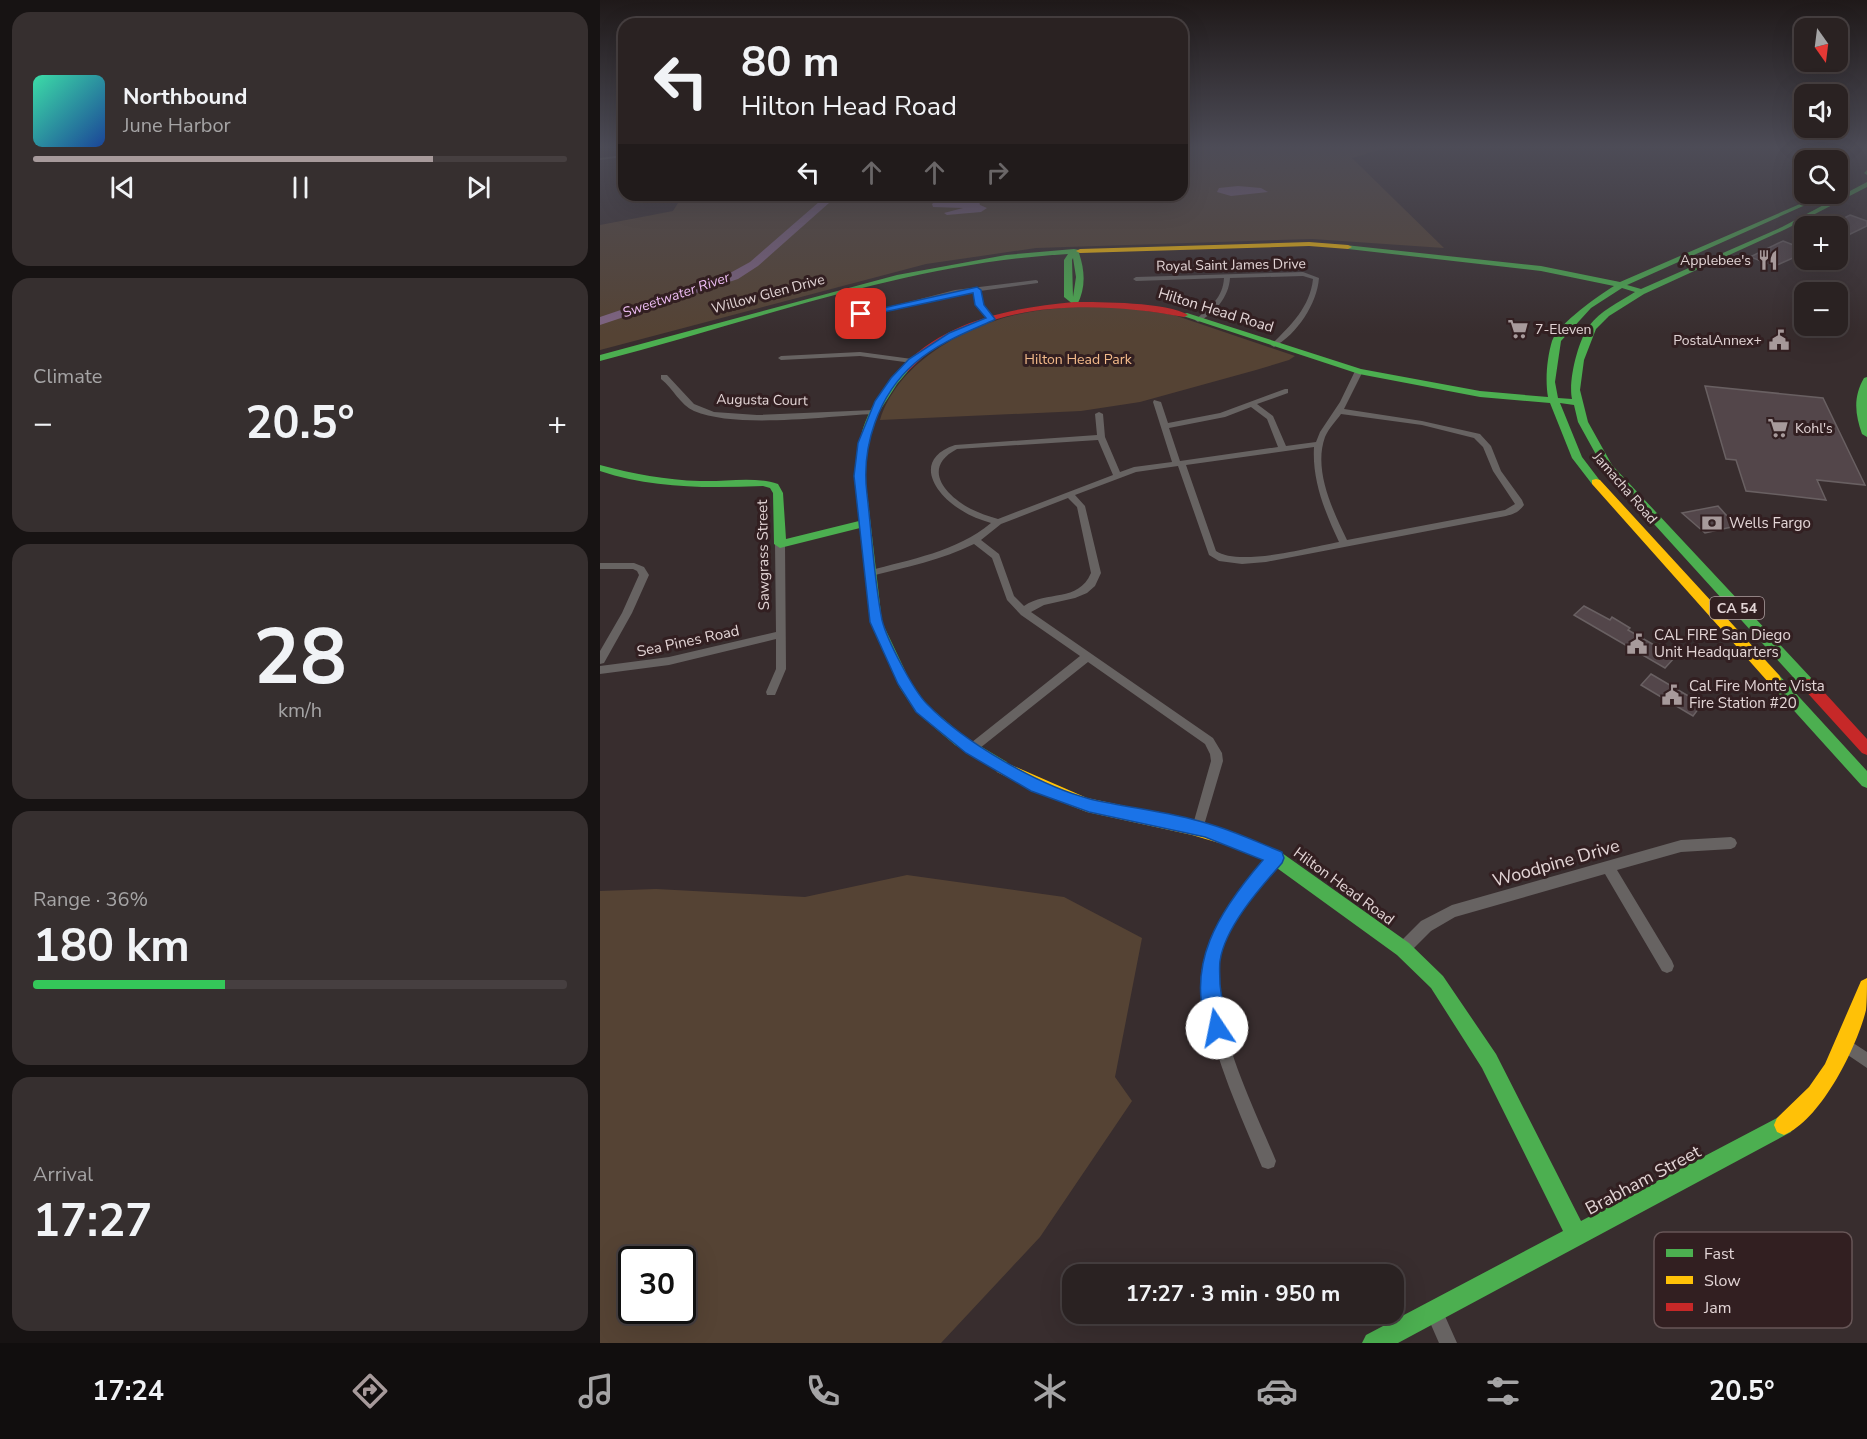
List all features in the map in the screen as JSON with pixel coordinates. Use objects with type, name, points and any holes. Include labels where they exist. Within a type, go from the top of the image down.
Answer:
[{"type":"main road","name":"Jamacha Road","points":[[1795,209],[1623,284],[1588,306],[1557,340],[1550,382],[1554,401],[1577,458],[1592,478],[1867,781]]},
{"type":"main road","name":"Jamacha Road","points":[[1820,209],[1784,228],[1641,292],[1605,314],[1592,328],[1580,360],[1575,390],[1583,422],[1608,467],[1867,749]]},
{"type":"main road","name":"Willow Glen Drive","points":[[600,358],[912,274],[984,260],[1074,251],[1327,245],[1484,259],[1497,256],[1560,264],[1608,275],[1641,292]]},
{"type":"main road","points":[[1074,251],[1068,260],[1068,297],[1074,303]]},
{"type":"main road","name":"Hilton Head Road","points":[[1576,1235],[1489,1061],[1437,982],[1403,950],[1276,858],[1197,828],[1089,805],[1036,786],[972,749],[921,708],[905,684],[876,622],[860,476],[863,443],[874,412],[893,382],[912,361],[952,334],[991,319],[1031,309],[1074,303],[1144,306],[1198,320],[1359,371],[1480,394],[1578,402]]},
{"type":"main road","points":[[1867,380],[1862,388],[1859,409],[1867,434]]},
{"type":"main road","name":"Sawgrass Street","points":[[600,468],[626,478],[653,483],[764,483],[774,486],[778,493],[780,540]]},
{"type":"main road","points":[[780,540],[865,519]]},
{"type":"main road","name":"Brabham Street","points":[[1374,1343],[1781,1128],[1816,1094],[1832,1071],[1867,987]]},
{"type":"street","name":"Royal Saint James Drive","points":[[1136,279],[1303,274],[1316,278],[1316,288],[1298,323],[1274,345]]},
{"type":"street","points":[[1198,320],[1223,297],[1228,282],[1227,275]]},
{"type":"street","points":[[842,320],[951,293],[1036,282]]},
{"type":"street","points":[[977,290],[980,305],[991,319]]},
{"type":"street","points":[[781,358],[860,354],[912,361]]},
{"type":"street","points":[[1345,545],[1330,512],[1320,475],[1319,444],[1322,435],[1340,411],[1359,371]]},
{"type":"street","name":"Augusta Court","points":[[664,377],[686,403],[697,410],[713,414],[738,417],[874,412]]},
{"type":"street","points":[[1166,426],[1221,415],[1253,405],[1285,391]]},
{"type":"street","points":[[1157,402],[1212,553],[1219,558],[1242,561],[1266,559],[1506,513],[1520,506],[1497,471],[1487,446],[1477,436],[1422,423],[1340,411]]},
{"type":"street","points":[[1253,405],[1270,418],[1282,449]]},
{"type":"street","points":[[1099,414],[1101,437],[1118,476]]},
{"type":"street","points":[[998,522],[976,515],[952,500],[940,484],[935,471],[934,463],[937,457],[955,447],[1101,437]]},
{"type":"street","points":[[871,573],[952,552],[975,540],[998,522],[1134,470],[1319,444]]},
{"type":"street","points":[[1024,612],[1031,604],[1071,596],[1093,583],[1096,573],[1081,506],[1070,495]]},
{"type":"street","name":"Sawgrass Street","points":[[771,692],[781,669],[780,540]]},
{"type":"street","points":[[975,540],[996,556],[1010,598],[1024,612],[1209,741],[1216,753],[1217,762],[1197,828]]},
{"type":"street","points":[[600,566],[634,566],[641,569],[644,575],[627,612],[600,660]]},
{"type":"street","name":"Sea Pines Road","points":[[600,670],[637,668],[698,656],[781,634]]},
{"type":"street","points":[[972,749],[1088,656]]},
{"type":"street","name":"Woodpine Drive","points":[[1403,950],[1426,926],[1452,911],[1681,846],[1731,843]]},
{"type":"street","points":[[1268,1161],[1217,1028],[1211,1002],[1211,961],[1218,940],[1240,899],[1276,858]]},
{"type":"street","points":[[1608,867],[1667,966]]},
{"type":"street","points":[[1844,1044],[1867,1061]]},
{"type":"street","points":[[1434,1311],[1448,1343]]},
{"type":"green space","points":[[674,209],[1404,209],[1444,248],[1312,239],[1036,248],[926,264],[600,350],[600,225],[673,211]]},
{"type":"green space","name":"Hilton Head Park","points":[[1107,305],[1174,315],[1295,356],[1256,370],[1140,402],[1081,411],[880,420],[888,400],[915,367],[932,353],[971,330],[1023,313]]},
{"type":"green space","points":[[907,875],[1064,897],[1142,938],[1115,1077],[1132,1101],[1040,1237],[941,1343],[600,1343],[600,891],[656,889],[805,897]]},
{"type":"shaded area","points":[[960,209],[986,209],[981,212],[947,215],[944,213]]},
{"type":"building","points":[[1848,216],[1867,221],[1867,226],[1848,235]]},
{"type":"building","points":[[1783,241],[1794,245],[1794,257],[1775,266],[1750,257]]},
{"type":"building","name":"Kohl's","points":[[1705,386],[1823,398],[1865,485],[1817,480],[1826,500],[1746,491],[1736,460],[1726,459]]},
{"type":"building","name":"Wells Fargo","points":[[1718,506],[1736,526],[1705,533],[1682,513]]},
{"type":"building","name":"CAL FIRE San Diego Unit Headquarters","points":[[1584,606],[1610,620],[1612,617],[1630,628],[1628,630],[1675,657],[1665,668],[1574,615]]},
{"type":"building","name":"Cal Fire Monte Vista Fire Station #20","points":[[1651,674],[1702,704],[1693,716],[1641,685]]},
{"type":"waterway","name":"Sweetwater River","points":[[600,321],[734,276],[754,264],[817,209]]},
{"type":"traffic: fast","points":[[1596,482],[1577,458],[1554,401],[1550,382],[1557,340],[1588,306],[1622,284],[1794,209]]},
{"type":"traffic: fast","points":[[1808,684],[1608,467],[1583,422],[1575,390],[1580,360],[1592,328],[1606,314],[1641,292],[1784,228],[1820,209]]},
{"type":"traffic: fast","points":[[1348,247],[1558,271],[1608,281],[1641,292]]},
{"type":"traffic: fast","points":[[1074,251],[1080,277],[1079,290],[1074,303],[1068,297],[1068,260],[1074,251]]},
{"type":"traffic: fast","points":[[600,358],[897,278],[1006,257],[1080,251]]},
{"type":"traffic: fast","points":[[1184,315],[1359,371],[1480,394],[1578,402]]},
{"type":"traffic: fast","points":[[904,370],[893,382],[874,412],[863,443],[860,475],[876,622],[905,684],[921,708],[960,741],[1002,767]]},
{"type":"traffic: fast","points":[[1867,380],[1862,394],[1861,407],[1867,434]]},
{"type":"traffic: fast","points":[[600,468],[661,482],[681,484],[764,483],[774,486],[778,493],[780,544],[866,523]]},
{"type":"traffic: fast","points":[[1774,679],[1867,781]]},
{"type":"traffic: fast","points":[[1226,838],[1276,858],[1403,949],[1437,982],[1489,1061],[1576,1235]]},
{"type":"traffic: fast","points":[[1374,1343],[1784,1125]]},
{"type":"traffic: slow","points":[[1080,251],[1309,244],[1348,247]]},
{"type":"traffic: slow","points":[[1596,482],[1774,679]]},
{"type":"traffic: slow","points":[[1002,767],[1044,788],[1087,805],[1209,832],[1226,838]]},
{"type":"traffic: slow","points":[[1784,1125],[1816,1094],[1832,1071],[1867,987]]},
{"type":"traffic: jam","points":[[904,370],[931,346],[963,328],[998,316],[1036,308],[1074,304],[1113,305],[1150,308],[1184,315]]},
{"type":"traffic: jam","points":[[1808,684],[1867,749]]},
{"type":"place","name":"Applebee's","points":[[1768,260]]},
{"type":"place","name":"7-Eleven","points":[[1518,329]]},
{"type":"place","name":"PostalAnnex+","points":[[1779,340]]},
{"type":"place","name":"Kohl's","points":[[1778,428]]},
{"type":"place","name":"Wells Fargo","points":[[1712,523]]},
{"type":"place","name":"CAL FIRE San Diego Unit Headquarters","points":[[1637,644]]},
{"type":"place","name":"Cal Fire Monte Vista Fire Station #20","points":[[1672,695]]},
{"type":"route","points":[[861,314],[951,293],[977,290],[980,305],[991,319],[952,334],[912,361],[894,380],[880,401],[863,443],[860,476],[876,622],[905,684],[921,708],[960,741],[1036,786],[1089,805],[1205,830],[1276,858],[1240,899],[1218,940],[1211,961],[1211,1002],[1217,1028]]}]
